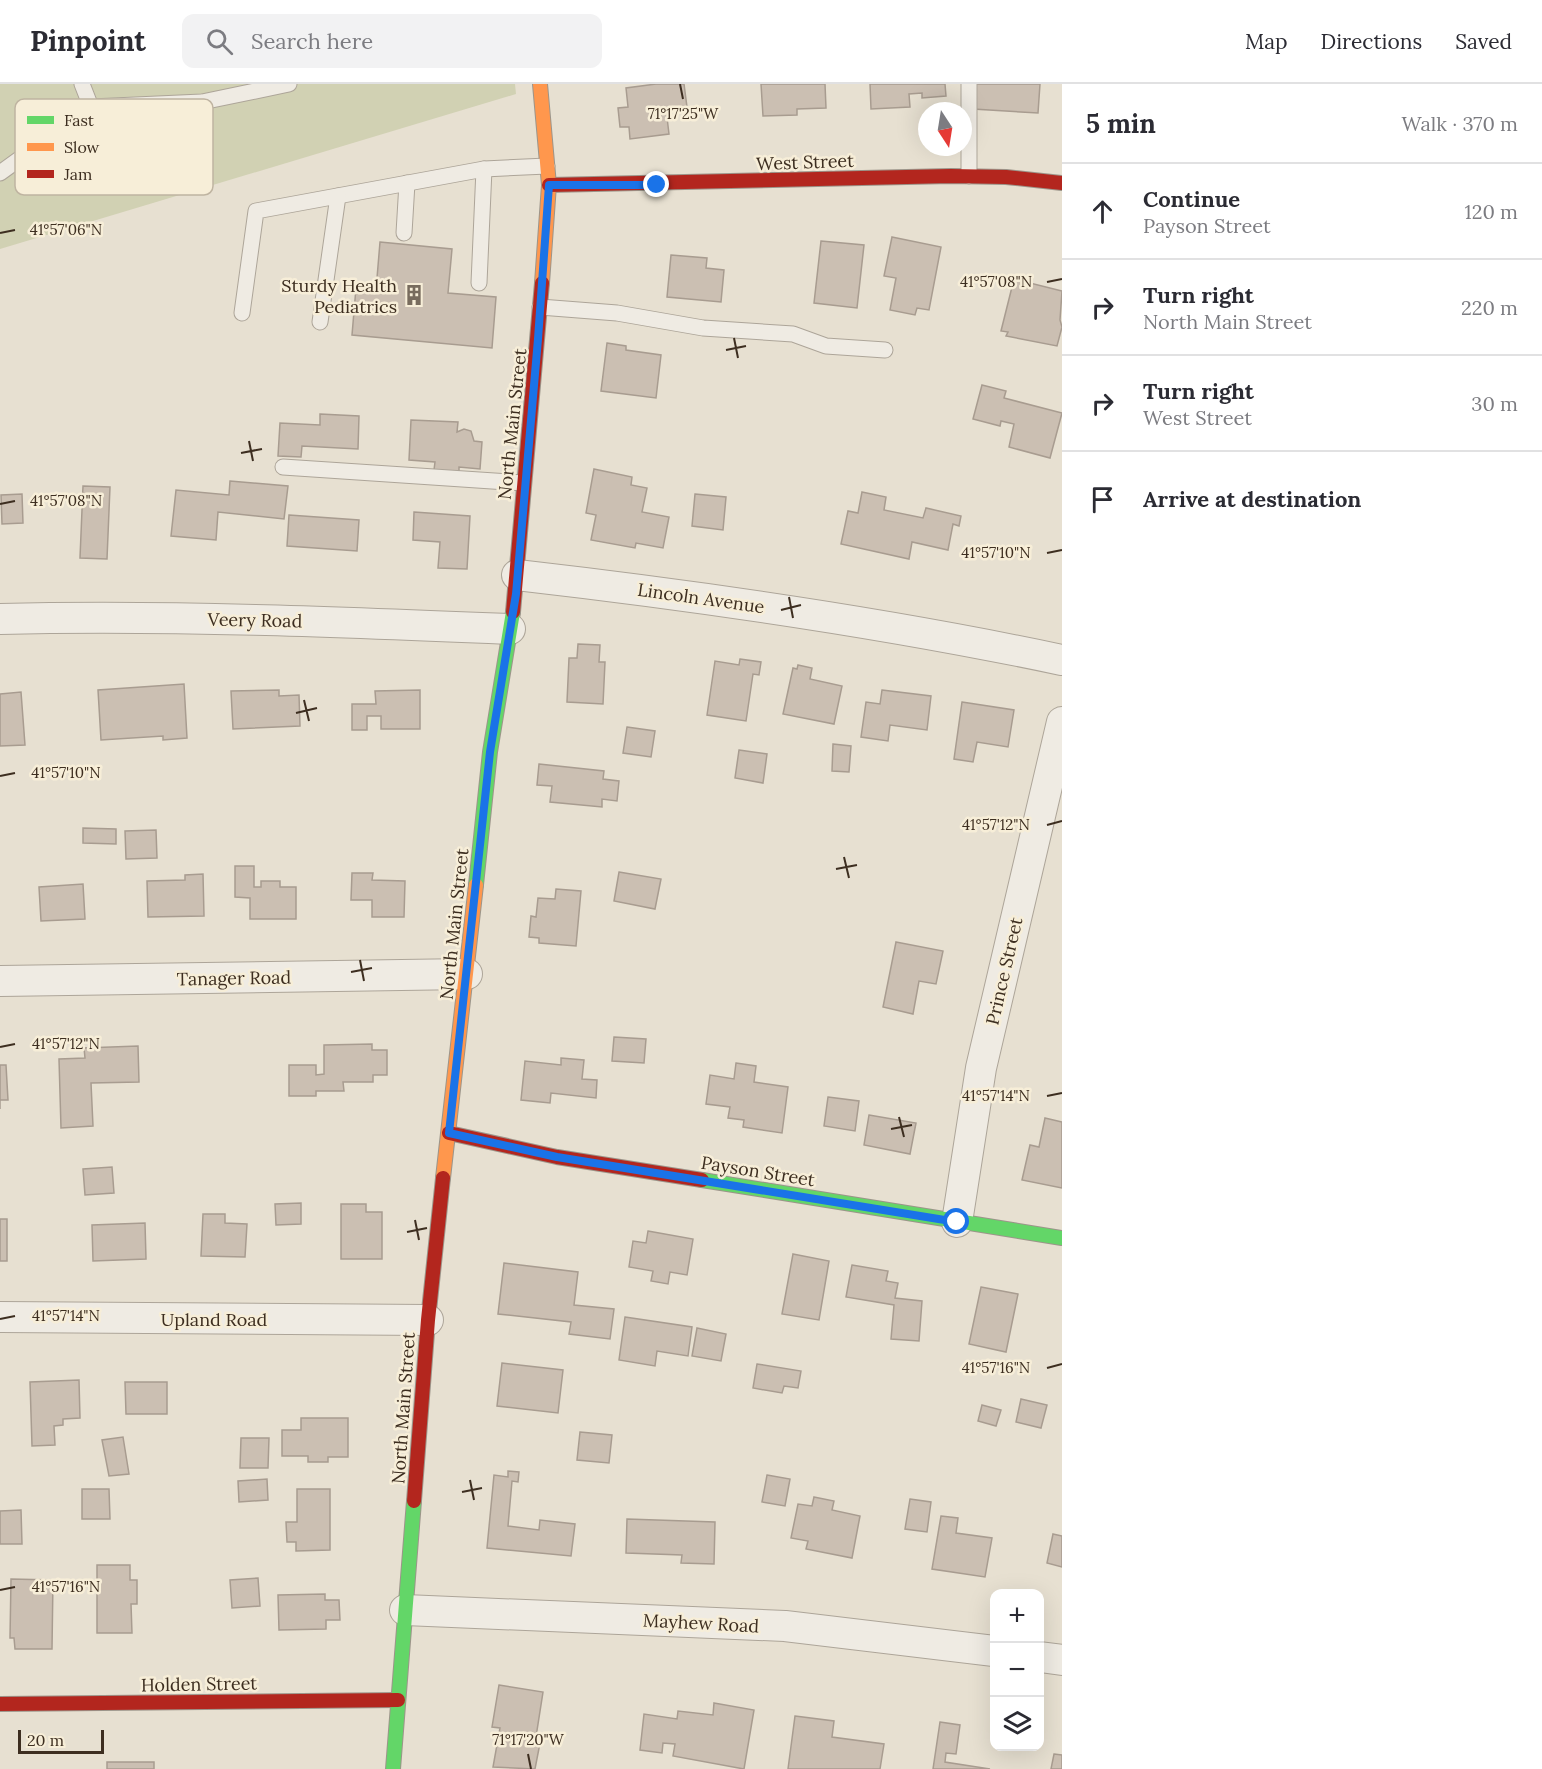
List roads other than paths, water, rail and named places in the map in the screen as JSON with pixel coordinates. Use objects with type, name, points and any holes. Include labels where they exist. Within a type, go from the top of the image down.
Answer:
[{"type":"main road","name":"North Main Street","points":[[393,1769],[428,1320],[490,752],[517,574],[549,185],[540,84]]},
{"type":"main road","name":"West Street","points":[[549,185],[657,185],[969,176],[1018,177],[1062,183]]},
{"type":"main road","name":"Payson Street","points":[[449,1133],[557,1157],[1062,1238]]},
{"type":"main road","name":"Holden Street","points":[[0,1704],[398,1700]]},
{"type":"street","name":"Lincoln Avenue","points":[[517,574],[653,590],[922,631],[1062,660]]},
{"type":"street","name":"Veery Road","points":[[0,619],[102,617],[311,621],[510,629]]},
{"type":"street","name":"Prince Street","points":[[957,1222],[981,1068],[1062,722]]},
{"type":"street","name":"Tanager Road","points":[[0,981],[467,974]]},
{"type":"street","name":"Upland Road","points":[[0,1317],[428,1320]]},
{"type":"street","name":"Mayhew Road","points":[[405,1610],[785,1626],[990,1651]]},
{"type":"street","points":[[1044,1658],[1062,1660]]},
{"type":"lane","points":[[82,84],[88,99]]},
{"type":"lane","points":[[213,100],[289,84]]},
{"type":"lane","points":[[969,84],[969,176]]},
{"type":"lane","points":[[0,172],[15,161]]},
{"type":"lane","points":[[242,313],[256,211],[484,169],[547,166]]},
{"type":"lane","points":[[479,283],[484,169]]},
{"type":"lane","points":[[404,233],[407,183]]},
{"type":"lane","points":[[320,322],[338,196]]},
{"type":"lane","points":[[540,307],[618,313],[703,328],[793,334],[826,346],[885,350]]},
{"type":"lane","points":[[283,466],[523,483]]},
{"type":"place","name":"Sturdy Health Pediatrics","points":[[414,295]]}]
